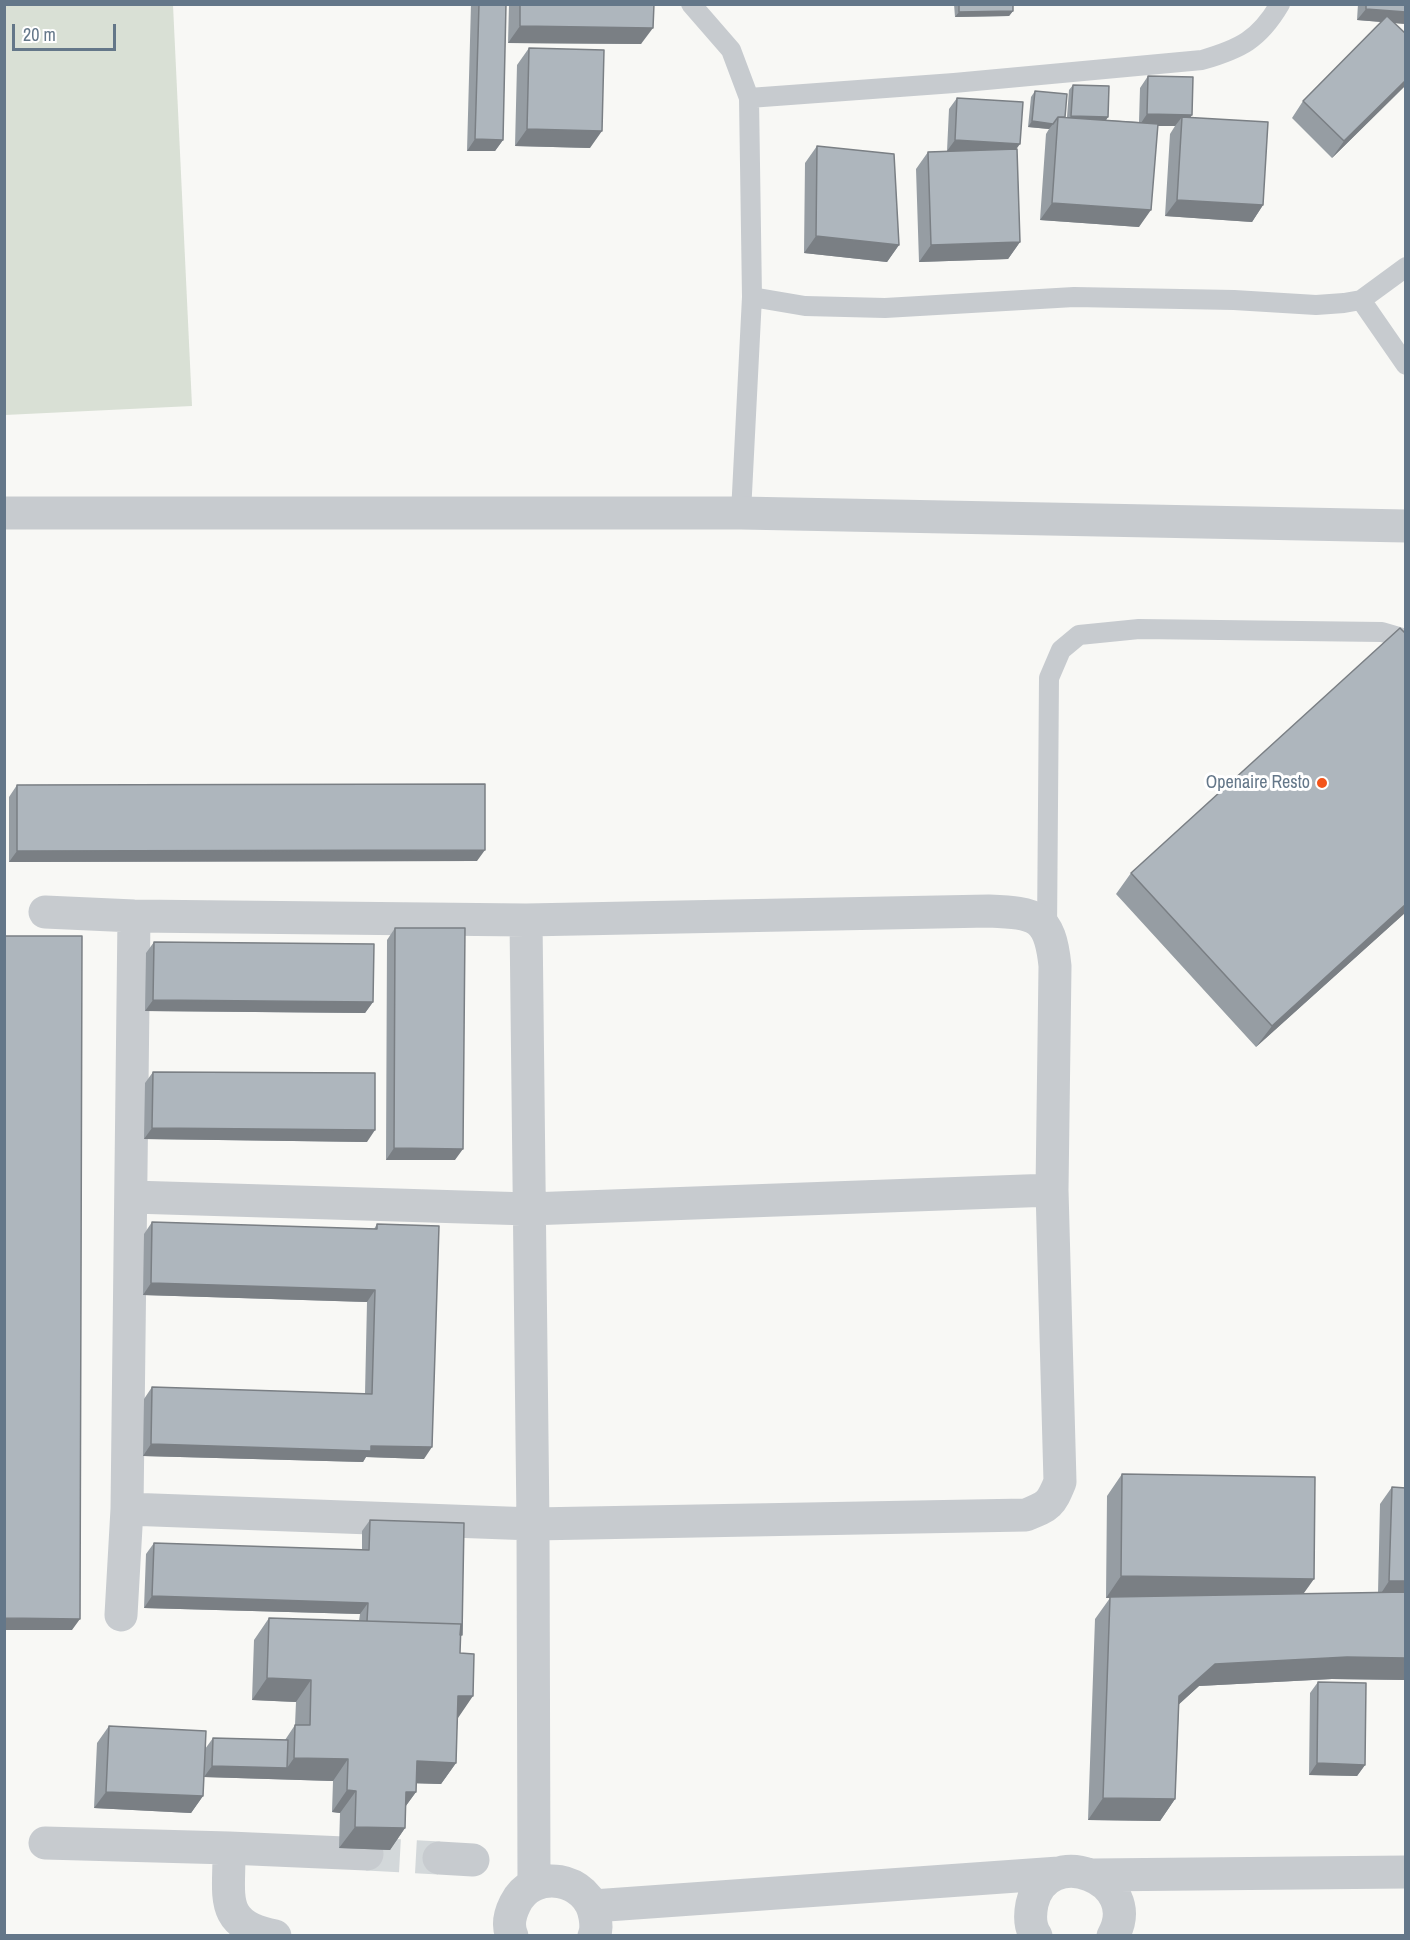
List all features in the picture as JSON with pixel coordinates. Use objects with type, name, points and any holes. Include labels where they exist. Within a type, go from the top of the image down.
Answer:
[{"type":"street","points":[[4,513],[741,513],[1406,526]]},
{"type":"street","points":[[45,912],[134,916],[526,920],[989,911],[1028,914],[1039,919],[1053,946],[1055,966],[1052,1190],[1060,1482],[1052,1501],[1041,1509],[1026,1515],[533,1524],[128,1509]]},
{"type":"street","points":[[121,1615],[128,1509],[134,916]]},
{"type":"street","points":[[526,920],[533,1524],[534,1885]]},
{"type":"street","points":[[132,1197],[529,1209],[1052,1190]]},
{"type":"street","points":[[45,1844],[367,1854]]},
{"type":"street","points":[[230,1848],[230,1907],[239,1923],[255,1932],[275,1935]]},
{"type":"street","points":[[439,1858],[473,1860]]},
{"type":"street","points":[[512,1935],[510,1913],[519,1896],[534,1885],[556,1880],[578,1888],[593,1921],[1077,1870],[1093,1875],[1406,1872]]},
{"type":"street","points":[[1036,1935],[1033,1932],[1030,1915],[1034,1897],[1044,1883],[1059,1873]]},
{"type":"street","points":[[1093,1875],[1107,1885],[1116,1899],[1119,1916],[1113,1935]]},
{"type":"lane","points":[[691,4],[731,50],[749,98],[752,297],[741,513]]},
{"type":"lane","points":[[749,98],[954,83],[1202,60],[1235,50],[1266,27],[1280,4]]},
{"type":"lane","points":[[752,297],[805,306],[885,308],[1074,297],[1344,303],[1361,300],[1402,273]]},
{"type":"lane","points":[[1361,300],[1406,365]]},
{"type":"lane","points":[[1047,932],[1049,678],[1061,650],[1079,636],[1139,629],[1382,632],[1406,639]]},
{"type":"shaded area","points":[[5,4],[173,5],[192,406],[5,415]]},
{"type":"building","points":[[479,4],[506,4],[503,140],[475,139]]},
{"type":"building","points":[[520,4],[654,4],[653,28],[520,26]]},
{"type":"building","points":[[959,4],[1013,4],[1013,11],[959,12]]},
{"type":"building","points":[[1366,4],[1406,4],[1406,12],[1366,9]]},
{"type":"building","points":[[1387,16],[1406,34],[1406,80],[1344,141],[1303,101]]},
{"type":"building","points":[[529,48],[604,50],[602,131],[527,129]]},
{"type":"building","points":[[1148,76],[1193,77],[1192,115],[1147,114]]},
{"type":"building","points":[[1073,85],[1109,86],[1108,117],[1071,116]]},
{"type":"building","points":[[1035,91],[1067,94],[1065,117],[1058,117],[1053,124],[1032,121]]},
{"type":"building","points":[[957,98],[1023,102],[1020,144],[955,140]]},
{"type":"building","points":[[1058,117],[1158,124],[1151,210],[1052,203]]},
{"type":"building","points":[[1182,117],[1268,122],[1263,205],[1177,200]]},
{"type":"building","points":[[817,146],[894,154],[899,245],[816,236]]},
{"type":"building","points":[[1017,149],[1020,242],[931,245],[928,152]]},
{"type":"building","name":"Openaire Resto","points":[[1400,628],[1406,634],[1406,904],[1272,1026],[1131,873]]},
{"type":"building","points":[[485,784],[485,850],[17,851],[17,785]]},
{"type":"building","points":[[395,928],[465,928],[463,1149],[394,1148]]},
{"type":"building","points":[[4,936],[82,936],[80,1619],[4,1618]]},
{"type":"building","points":[[154,942],[374,944],[373,1002],[153,1000]]},
{"type":"building","points":[[153,1072],[375,1073],[375,1130],[152,1128]]},
{"type":"building","points":[[152,1222],[377,1229],[377,1224],[439,1226],[432,1447],[371,1446],[371,1451],[151,1444],[152,1387],[372,1394],[375,1290],[151,1283]]},
{"type":"building","points":[[1122,1474],[1315,1477],[1314,1579],[1121,1576]]},
{"type":"building","points":[[1392,1487],[1406,1488],[1406,1581],[1389,1581]]},
{"type":"building","points":[[370,1520],[464,1523],[462,1635],[460,1635],[461,1624],[367,1621],[368,1603],[152,1596],[154,1543],[369,1550]]},
{"type":"building","points":[[1406,1592],[1406,1658],[1347,1657],[1215,1664],[1179,1696],[1175,1799],[1103,1798],[1110,1597]]},
{"type":"building","points":[[269,1618],[461,1624],[460,1653],[474,1654],[473,1696],[458,1696],[456,1763],[417,1761],[416,1792],[406,1792],[405,1828],[355,1827],[356,1791],[347,1790],[348,1759],[294,1758],[295,1725],[310,1725],[311,1680],[267,1678]]},
{"type":"building","points":[[1318,1682],[1366,1683],[1365,1765],[1317,1763]]},
{"type":"building","points":[[109,1726],[206,1731],[203,1796],[106,1792]]},
{"type":"building","points":[[213,1738],[288,1740],[287,1768],[212,1766]]},
{"type":"tunnel","points":[[367,1854],[439,1858]]},
{"type":"place","name":"Openaire Resto","points":[[1322,783]]}]
